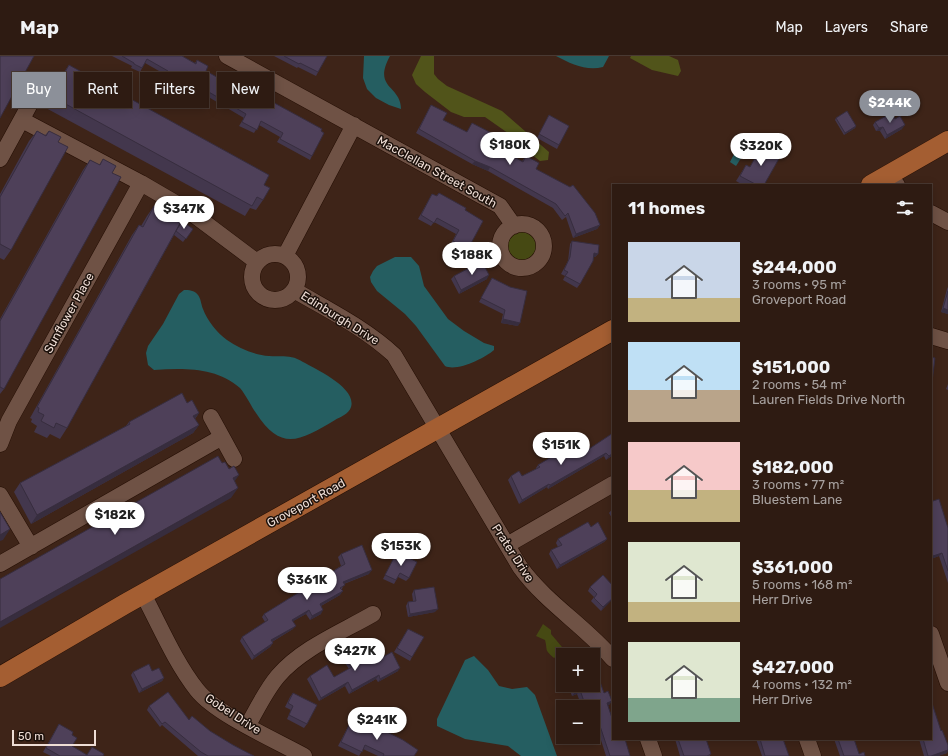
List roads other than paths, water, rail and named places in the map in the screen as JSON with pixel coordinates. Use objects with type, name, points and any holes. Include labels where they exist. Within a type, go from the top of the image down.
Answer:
[{"type":"main road","points":[[875,184],[893,180],[948,142]]},
{"type":"main road","name":"Groveport Road","points":[[0,677],[143,594],[612,331]]},
{"type":"street","name":"MacClellan Street South","points":[[227,56],[500,206],[514,226]]},
{"type":"street","points":[[0,159],[28,108]]},
{"type":"street","points":[[22,120],[189,211],[257,262]]},
{"type":"street","points":[[285,256],[354,125]]},
{"type":"street","name":"Sunflower Place","points":[[0,444],[9,420],[140,183]]},
{"type":"street","points":[[932,214],[948,222]]},
{"type":"street","points":[[270,254],[285,256],[292,260],[298,275],[294,290],[288,295],[274,300],[261,295],[256,290],[252,276],[257,262],[270,254]]},
{"type":"street","name":"Edinburgh Drive","points":[[294,290],[365,332],[394,355],[436,429]]},
{"type":"street","points":[[932,336],[948,341]]},
{"type":"street","points":[[211,417],[234,458]]},
{"type":"street","name":"Prater Drive","points":[[436,429],[520,567],[541,594],[590,635],[612,658]]},
{"type":"street","points":[[0,564],[222,437]]},
{"type":"street","points":[[507,545],[612,485]]},
{"type":"street","points":[[0,495],[31,547]]},
{"type":"street","name":"Gobel Drive","points":[[143,594],[182,667],[198,691],[211,702],[248,726],[304,756]]},
{"type":"street","points":[[248,726],[278,676],[293,662],[312,648],[373,614]]},
{"type":"street","points":[[932,637],[948,683]]},
{"type":"street","points":[[648,740],[654,756]]},
{"type":"street","points":[[807,740],[813,756]]},
{"type":"water","points":[[364,56],[390,56],[385,67],[384,75],[389,86],[400,101],[401,109],[376,98],[367,89],[363,78]]},
{"type":"water","points":[[556,56],[609,56],[603,67],[591,68],[573,64]]},
{"type":"water","points":[[737,148],[745,152],[736,166],[730,162]]},
{"type":"water","points":[[395,257],[411,257],[419,266],[424,286],[448,319],[484,343],[494,346],[494,350],[484,357],[463,366],[445,366],[416,326],[405,314],[377,291],[371,282],[370,277],[377,266]]},
{"type":"water","points":[[184,290],[193,291],[198,295],[202,307],[210,322],[227,340],[252,353],[286,356],[299,359],[334,380],[348,393],[351,400],[351,407],[348,412],[301,437],[292,439],[283,438],[274,434],[265,425],[240,388],[231,381],[221,376],[199,370],[154,370],[148,365],[146,353],[148,346],[163,324],[179,294]]},
{"type":"water","points":[[474,656],[488,670],[499,686],[512,689],[527,687],[535,695],[557,756],[521,756],[508,746],[465,739],[437,726],[437,719],[465,660]]}]
